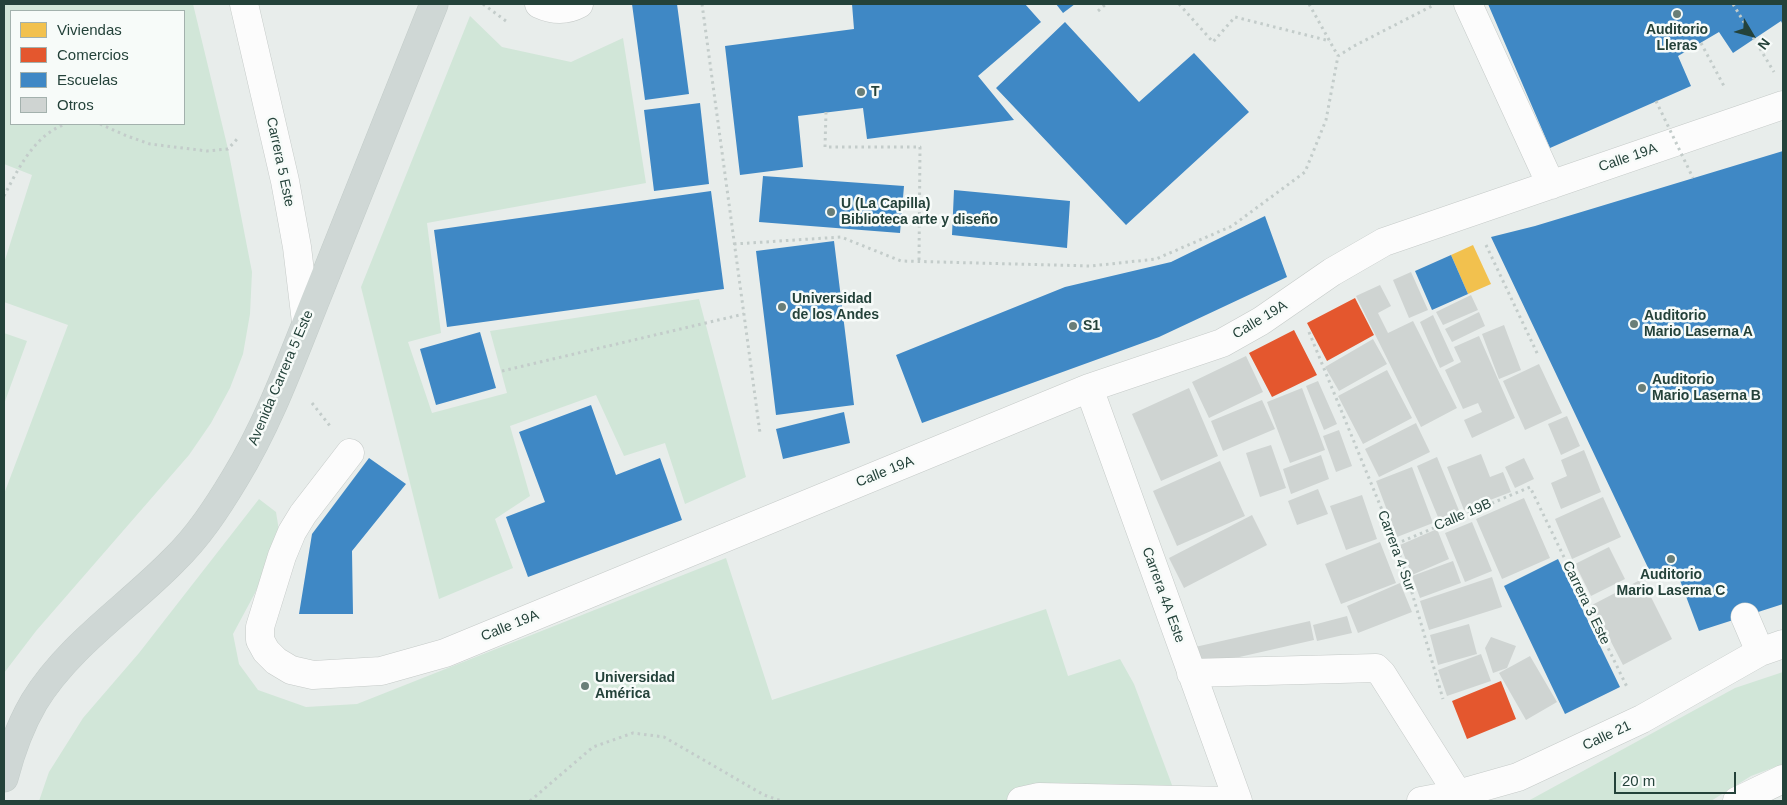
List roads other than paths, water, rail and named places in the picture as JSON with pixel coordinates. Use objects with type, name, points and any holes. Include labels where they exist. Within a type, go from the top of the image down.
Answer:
[{"type":"main road","name":"Avenida Carrera 5 Este","points":[[4,778],[11,751],[21,726],[34,702],[51,678],[76,650],[173,562],[197,535],[236,476],[278,393],[434,4]]},
{"type":"street","name":"Carrera 5 Este","points":[[244,4],[285,181],[297,247],[306,322]]},
{"type":"street","points":[[540,4],[559,10],[579,4]]},
{"type":"street","points":[[1468,4],[1551,185]]},
{"type":"street","name":"Calle 19A","points":[[350,453],[303,514],[292,532],[282,556],[260,626],[260,640],[266,651],[276,661],[291,670],[313,675],[381,671],[445,652],[1089,388],[1222,342],[1261,321],[1332,272],[1384,242],[1783,105]]},
{"type":"street","name":"Carrera 4A Este","points":[[1089,388],[1238,801]]},
{"type":"street","points":[[1745,617],[1772,648]]},
{"type":"street","name":"Calle 21","points":[[1421,801],[1458,794],[1518,777],[1642,719],[1772,648]]},
{"type":"street","points":[[1191,673],[1376,668],[1382,674],[1458,794]]},
{"type":"street","points":[[1737,801],[1783,779]]},
{"type":"street","points":[[1021,801],[1039,797],[1227,801]]},
{"type":"place","name":"Auditorio Lleras","points":[[1677,14]]},
{"type":"place","name":"T","points":[[861,92]]},
{"type":"place","name":"U (La Capilla) Biblioteca arte y diseño","points":[[831,212]]},
{"type":"place","name":"Universidad de los Andes","points":[[782,307]]},
{"type":"place","name":"Auditorio Mario Laserna A","points":[[1634,324]]},
{"type":"place","name":"S1","points":[[1073,326]]},
{"type":"place","name":"Auditorio Mario Laserna B","points":[[1642,388]]},
{"type":"place","name":"Auditorio Mario Laserna C","points":[[1671,559]]},
{"type":"place","name":"Universidad América","points":[[585,686]]}]
